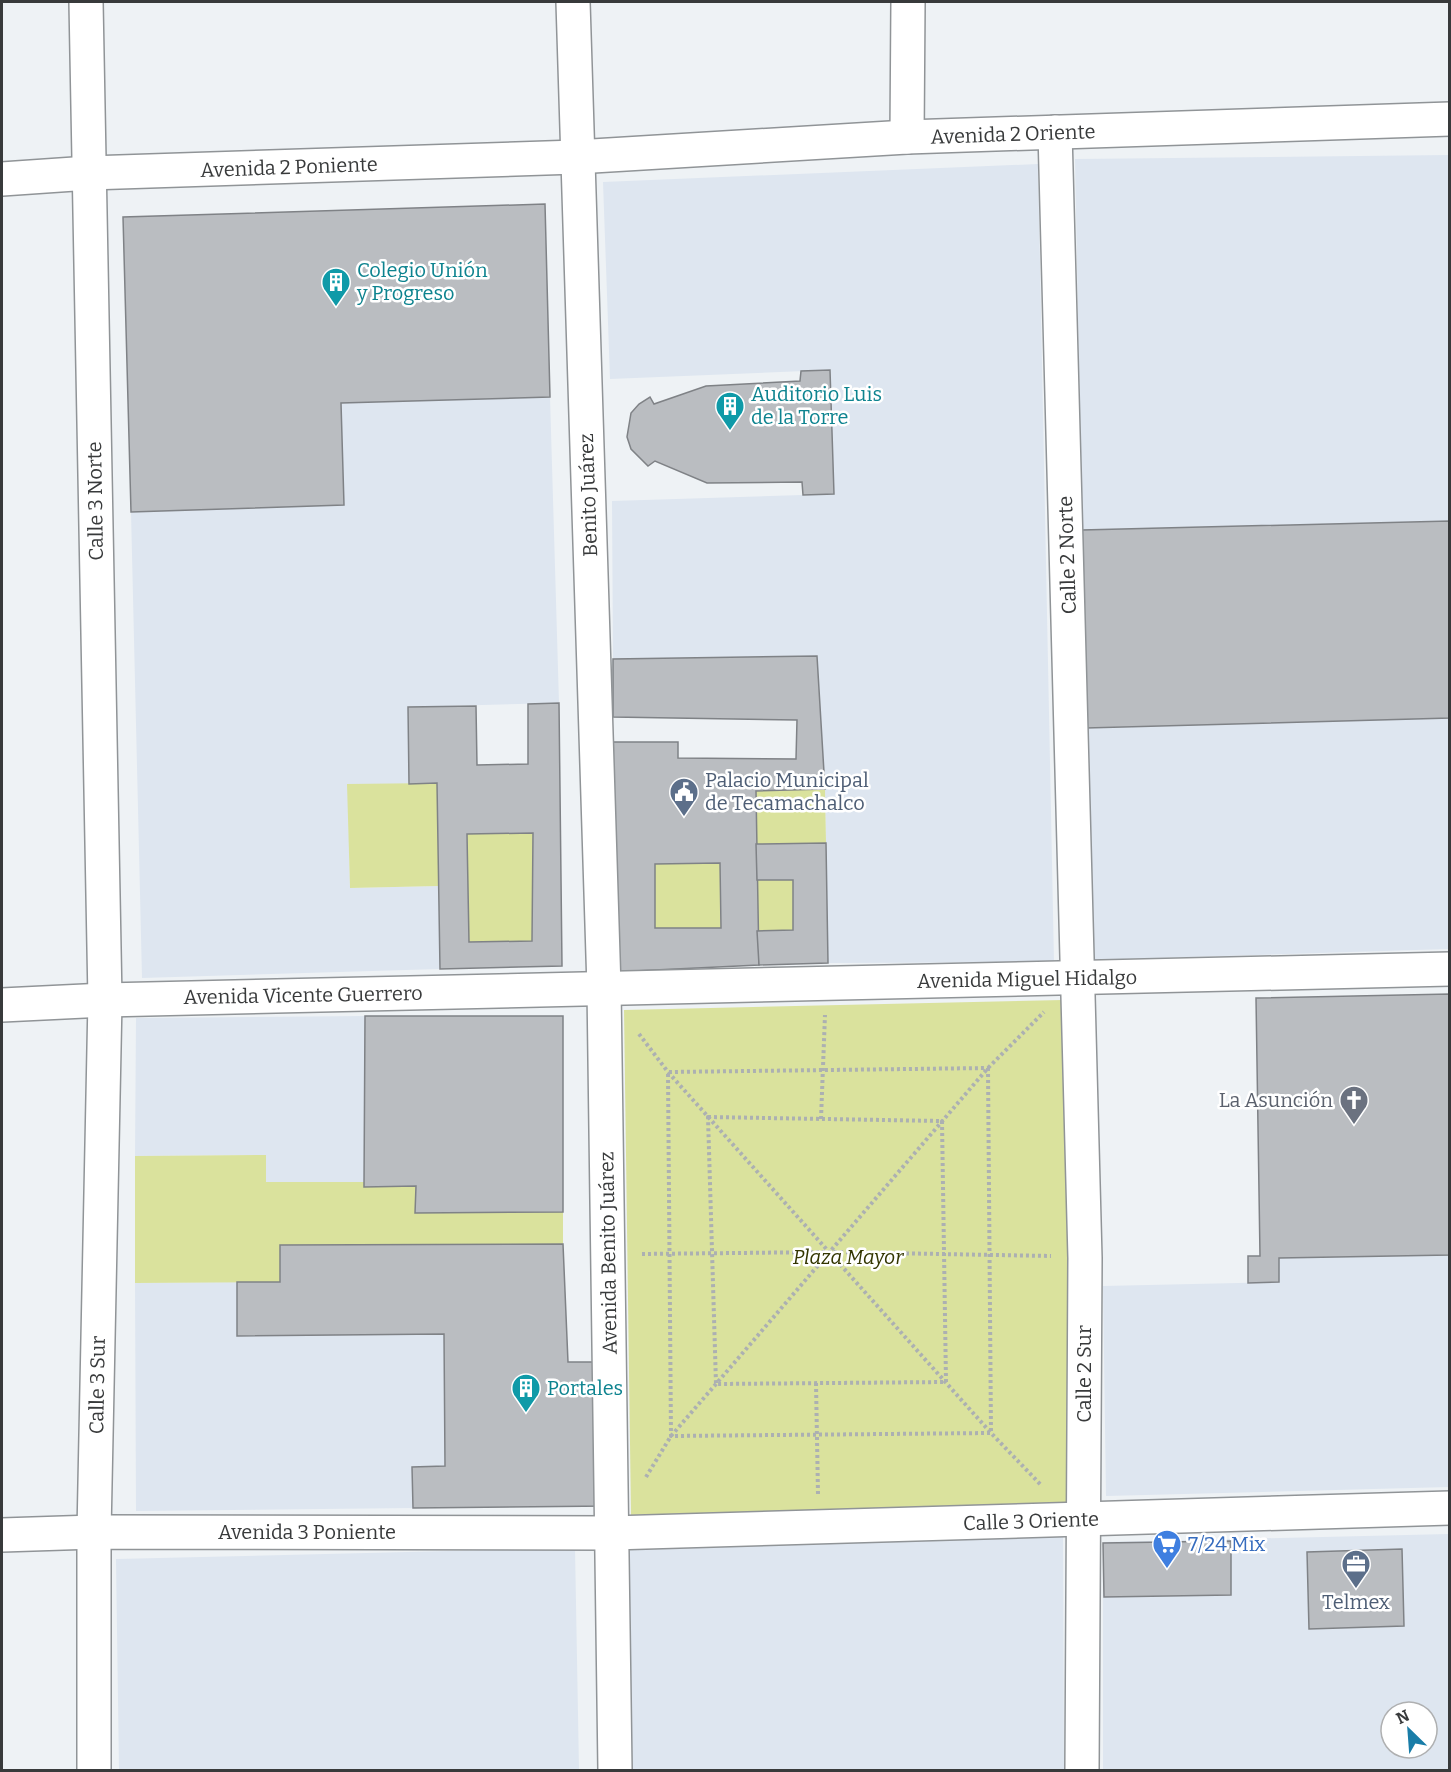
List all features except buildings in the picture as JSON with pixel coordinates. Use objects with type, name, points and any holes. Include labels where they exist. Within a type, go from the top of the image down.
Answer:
[{"type":"street","name":"Calle 3 Norte","points":[[86,2],[105,1000]]},
{"type":"street","name":"Benito Juárez","points":[[573,2],[576,157],[604,988]]},
{"type":"street","points":[[907,137],[908,2]]},
{"type":"street","name":"Avenida 2 Oriente","points":[[576,157],[907,137],[1449,119]]},
{"type":"street","name":"Calle 2 Norte","points":[[1055,132],[1079,978]]},
{"type":"street","name":"Avenida 2 Poniente","points":[[2,179],[89,173],[576,157]]},
{"type":"street","name":"Avenida Miguel Hidalgo","points":[[604,988],[1449,969]]},
{"type":"street","name":"Calle 2 Sur","points":[[1079,978],[1085,1258],[1079,1519],[1082,1770]]},
{"type":"street","name":"Avenida Vicente Guerrero","points":[[2,1005],[105,1000],[604,988]]},
{"type":"street","name":"Avenida Benito Juárez","points":[[604,988],[615,1770]]},
{"type":"street","name":"Calle 3 Sur","points":[[94,1770],[94,1532],[105,1000]]},
{"type":"street","name":"Calle 3 Oriente","points":[[612,1533],[1449,1508]]},
{"type":"street","name":"Avenida 3 Poniente","points":[[2,1534],[94,1532],[612,1533]]},
{"type":"path","points":[[641,1485],[671,1436],[942,1121],[988,1068],[1079,978]]},
{"type":"path","points":[[821,1119],[826,984]]},
{"type":"path","points":[[604,988],[668,1072],[708,1117],[991,1433],[1079,1519]]},
{"type":"path","points":[[668,1072],[988,1068]]},
{"type":"path","points":[[988,1068],[991,1433]]},
{"type":"path","points":[[668,1072],[671,1436]]},
{"type":"path","points":[[708,1117],[942,1121]]},
{"type":"path","points":[[708,1117],[716,1384]]},
{"type":"path","points":[[942,1121],[946,1383]]},
{"type":"path","points":[[608,1252],[669,1254],[990,1253],[1085,1258]]},
{"type":"path","points":[[816,1383],[819,1527]]},
{"type":"path","points":[[716,1384],[946,1383]]},
{"type":"path","points":[[671,1436],[991,1433]]},
{"type":"shaded area","points":[[1449,155],[1449,521],[1082,530],[1075,159]]},
{"type":"shaded area","points":[[1038,164],[1054,962],[828,963],[825,789],[817,656],[613,659],[612,501],[834,494],[829,370],[610,379],[603,182]]},
{"type":"shaded area","points":[[550,397],[559,703],[408,707],[409,784],[348,784],[350,888],[439,886],[440,969],[142,978],[131,512],[344,505],[341,403]]},
{"type":"shaded area","points":[[1449,718],[1449,949],[1092,960],[1086,728]]},
{"type":"shaded area","points":[[365,1016],[364,1182],[266,1182],[266,1155],[135,1156],[136,1018]]},
{"type":"shaded area","points":[[1449,1255],[1449,1487],[1106,1496],[1103,1286],[1279,1282],[1279,1258]]},
{"type":"shaded area","points":[[237,1282],[237,1336],[444,1334],[445,1466],[412,1467],[413,1508],[136,1511],[135,1283]]},
{"type":"shaded area","points":[[1449,1534],[1449,1770],[1103,1770],[1103,1542]]},
{"type":"shaded area","points":[[1063,1535],[1064,1770],[628,1770],[623,1549]]},
{"type":"shaded area","points":[[575,1548],[579,1770],[119,1770],[116,1559]]},
{"type":"green space","points":[[437,783],[439,886],[350,888],[347,784]]},
{"type":"green space","points":[[825,789],[826,843],[756,844],[756,791]]},
{"type":"green space","points":[[533,833],[532,941],[469,942],[467,834]]},
{"type":"green space","points":[[720,863],[721,928],[655,928],[655,864]]},
{"type":"green space","points":[[757,880],[793,880],[793,930],[757,931]]},
{"type":"green space","name":"Plaza Mayor","points":[[1063,1000],[1073,1503],[631,1515],[624,1010]]},
{"type":"green space","points":[[266,1155],[266,1182],[364,1182],[364,1187],[416,1186],[416,1213],[563,1212],[563,1244],[281,1245],[280,1282],[135,1283],[135,1156]]},
{"type":"place","name":"Colegio Unión y Progreso","points":[[336,308]]},
{"type":"place","name":"Auditorio Luis de la Torre","points":[[730,432]]},
{"type":"place","name":"Palacio Municipal de Tecamachalco","points":[[684,818]]},
{"type":"place","name":"La Asunción","points":[[1354,1126]]},
{"type":"place","name":"Portales","points":[[526,1414]]},
{"type":"place","name":"7/24 Mix","points":[[1167,1570]]},
{"type":"place","name":"Telmex","points":[[1356,1590]]}]
